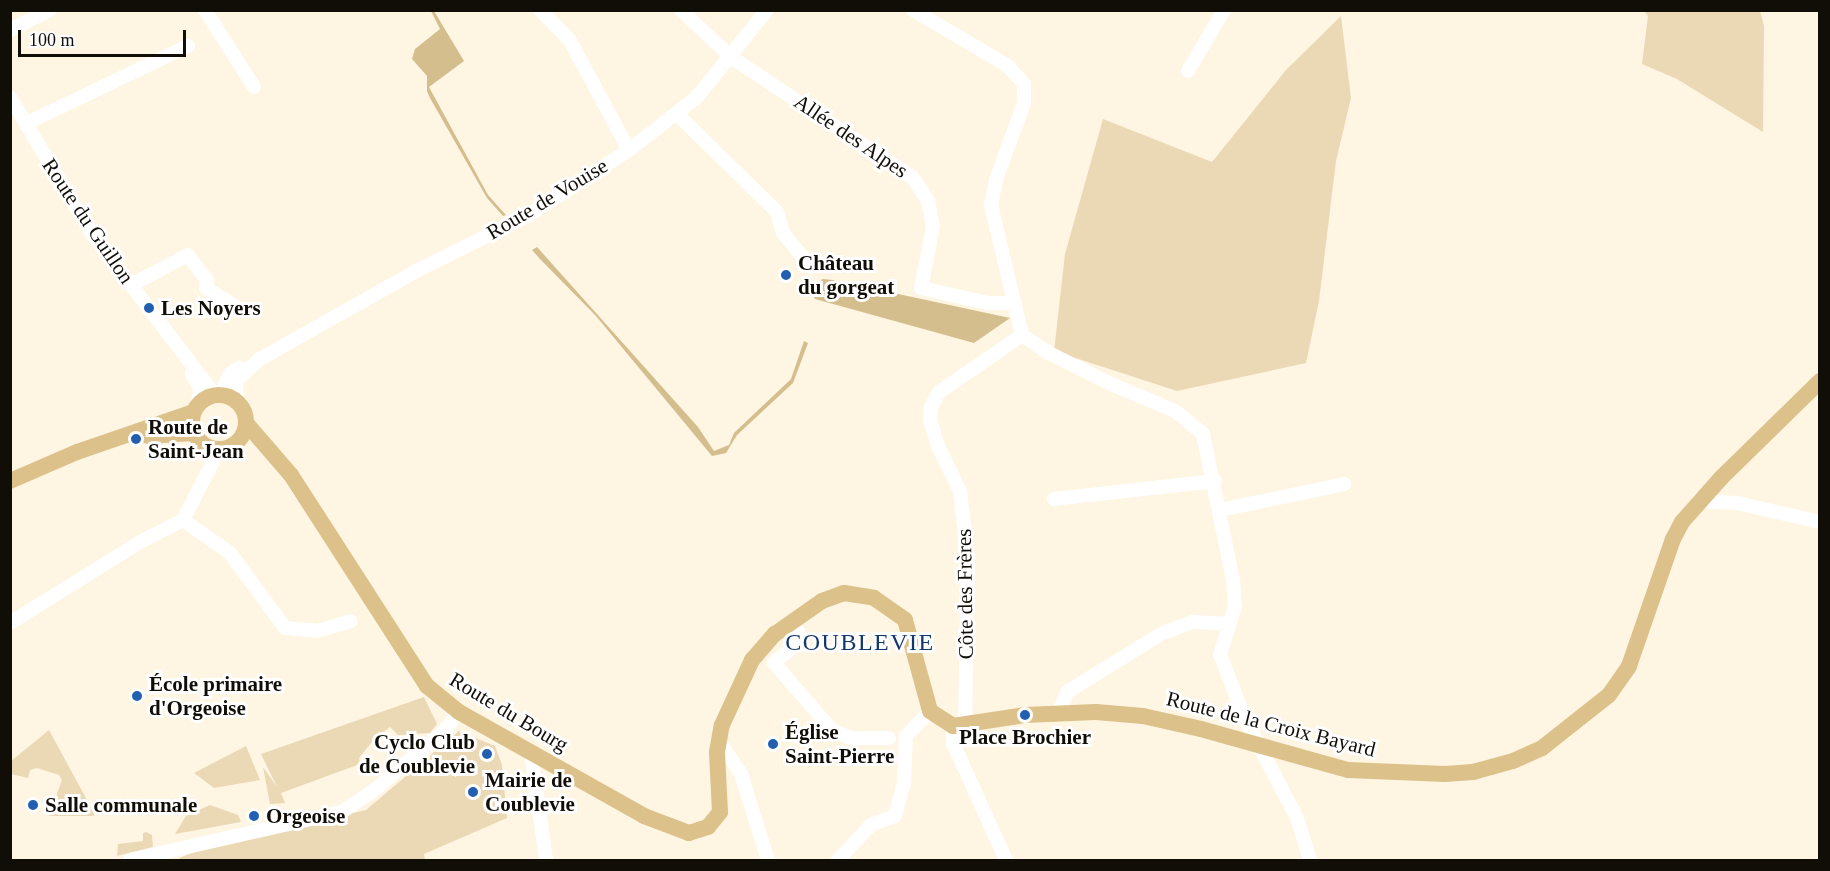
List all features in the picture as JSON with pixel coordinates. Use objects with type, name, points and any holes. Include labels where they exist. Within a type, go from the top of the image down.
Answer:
[{"type":"main road","name":"Route de la Croix Bayard","points":[[955,725],[1059,712],[1143,716],[1348,770],[1406,774],[1473,772],[1513,761],[1542,748],[1586,716],[1620,681],[1649,612],[1672,539],[1699,501],[1820,381]]},
{"type":"main road","points":[[10,481],[77,452],[195,408],[218,395],[237,402],[246,423],[235,444],[219,450],[203,445],[193,433],[195,408]]},
{"type":"main road","name":"Route du Bourg","points":[[246,423],[291,475],[415,674],[459,712],[662,826],[689,833],[708,827],[720,812],[719,741],[732,699],[752,660],[775,634],[828,598],[844,593],[888,604],[906,620],[910,630],[920,686],[930,711]]},
{"type":"main road","points":[[77,452],[166,432],[193,433]]},
{"type":"main road","name":"Route du Bourg","points":[[235,444],[258,449],[272,458],[322,527]]},
{"type":"main road","points":[[930,711],[955,725]]},
{"type":"street","points":[[10,30],[50,10]]},
{"type":"street","points":[[205,10],[254,87]]},
{"type":"street","points":[[540,10],[569,39],[629,150]]},
{"type":"street","points":[[681,10],[731,57]]},
{"type":"street","name":"Route de Vouise","points":[[218,395],[230,374],[418,270],[529,215],[629,150],[677,114],[731,57],[766,10]]},
{"type":"street","points":[[913,10],[1008,66],[1024,84],[1024,103],[996,180],[992,205],[1022,335],[1100,379],[1175,411],[1203,434],[1215,481],[1233,580],[1235,606],[1220,655],[1259,747],[1297,818],[1310,861]]},
{"type":"street","points":[[1188,71],[1224,10]]},
{"type":"street","points":[[25,124],[188,46]]},
{"type":"street","name":"Allée des Alpes","points":[[731,57],[744,62],[914,178],[928,201],[933,227],[921,288],[988,303],[1015,303]]},
{"type":"street","name":"Route du Guillon","points":[[10,97],[92,234],[218,395]]},
{"type":"street","points":[[677,114],[777,212],[783,233],[811,267]]},
{"type":"street","points":[[131,285],[188,255],[207,280],[206,288],[237,307]]},
{"type":"street","name":"Côte des Frères","points":[[1006,861],[953,743],[968,558],[960,491],[938,446],[930,420],[931,407],[938,393],[1022,335]]},
{"type":"street","name":"Route du Guillon","points":[[173,340],[197,380],[195,408]]},
{"type":"street","name":"Route de Vouise","points":[[237,402],[236,381],[260,358]]},
{"type":"street","points":[[11,621],[140,542],[183,520],[219,450]]},
{"type":"street","points":[[1054,499],[1215,481]]},
{"type":"street","points":[[1220,510],[1344,484]]},
{"type":"street","points":[[1699,501],[1737,503],[1820,522]]},
{"type":"street","points":[[183,520],[230,553],[285,628],[317,630],[351,621]]},
{"type":"street","points":[[793,621],[802,640],[774,663],[832,730],[851,738],[889,738]]},
{"type":"street","points":[[1059,712],[1067,692],[1161,634],[1193,622],[1229,624]]},
{"type":"street","points":[[838,861],[871,825],[895,816],[904,783],[906,736],[930,711]]},
{"type":"street","points":[[130,861],[342,812],[376,788],[445,730],[459,712]]},
{"type":"street","points":[[719,741],[741,774],[768,861]]},
{"type":"street","points":[[531,752],[544,856]]},
{"type":"shaded area","points":[[431,11],[434,11],[464,61],[429,87],[488,195],[506,215],[503,216],[487,198],[430,98],[427,91],[427,76],[412,59],[415,49],[440,29]]},
{"type":"shaded area","points":[[1644,11],[1760,11],[1764,26],[1763,132],[1677,79],[1642,64],[1648,16]]},
{"type":"shaded area","points":[[1341,16],[1351,98],[1336,161],[1319,301],[1306,363],[1177,391],[1054,351],[1065,254],[1103,119],[1212,162],[1286,70]]},
{"type":"shaded area","points":[[537,247],[698,427],[714,451],[729,445],[734,433],[791,379],[804,341],[808,343],[793,383],[737,435],[726,453],[712,456],[596,316],[532,250]]},
{"type":"shaded area","points":[[822,279],[1010,318],[974,343],[815,299],[813,295]]},
{"type":"shaded area","points":[[424,697],[437,724],[430,733],[398,735],[390,727],[375,738],[359,758],[360,764],[281,793],[285,803],[270,804],[263,767],[277,787],[261,754]]},
{"type":"shaded area","points":[[49,730],[94,816],[49,816],[62,780],[59,775],[37,768],[30,770],[28,778],[11,774],[11,761]]},
{"type":"shaded area","points":[[459,731],[495,746],[502,765],[507,818],[424,854],[425,860],[178,859],[202,848],[366,810]]},
{"type":"shaded area","points":[[246,746],[260,780],[214,788],[194,773]]},
{"type":"shaded area","points":[[210,805],[238,815],[241,822],[175,834],[186,816]]},
{"type":"shaded area","points":[[143,833],[152,835],[153,847],[117,856],[118,844],[143,841]]},
{"type":"place","name":"Château du gorgeat","points":[[786,275]]},
{"type":"place","name":"Les Noyers","points":[[149,308]]},
{"type":"place","name":"Route de Saint-Jean","points":[[136,439]]},
{"type":"place","name":"École primaire d'Orgeoise","points":[[137,696]]},
{"type":"place","name":"Place Brochier","points":[[1025,715]]},
{"type":"place","name":"Église Saint-Pierre","points":[[773,744]]},
{"type":"place","name":"Cyclo Club de Coublevie","points":[[487,754]]},
{"type":"place","name":"Mairie de Coublevie","points":[[473,792]]},
{"type":"place","name":"Salle communale","points":[[33,805]]},
{"type":"place","name":"Orgeoise","points":[[254,816]]},
{"type":"district","name":"COUBLEVIE","points":[[860,643]]}]
